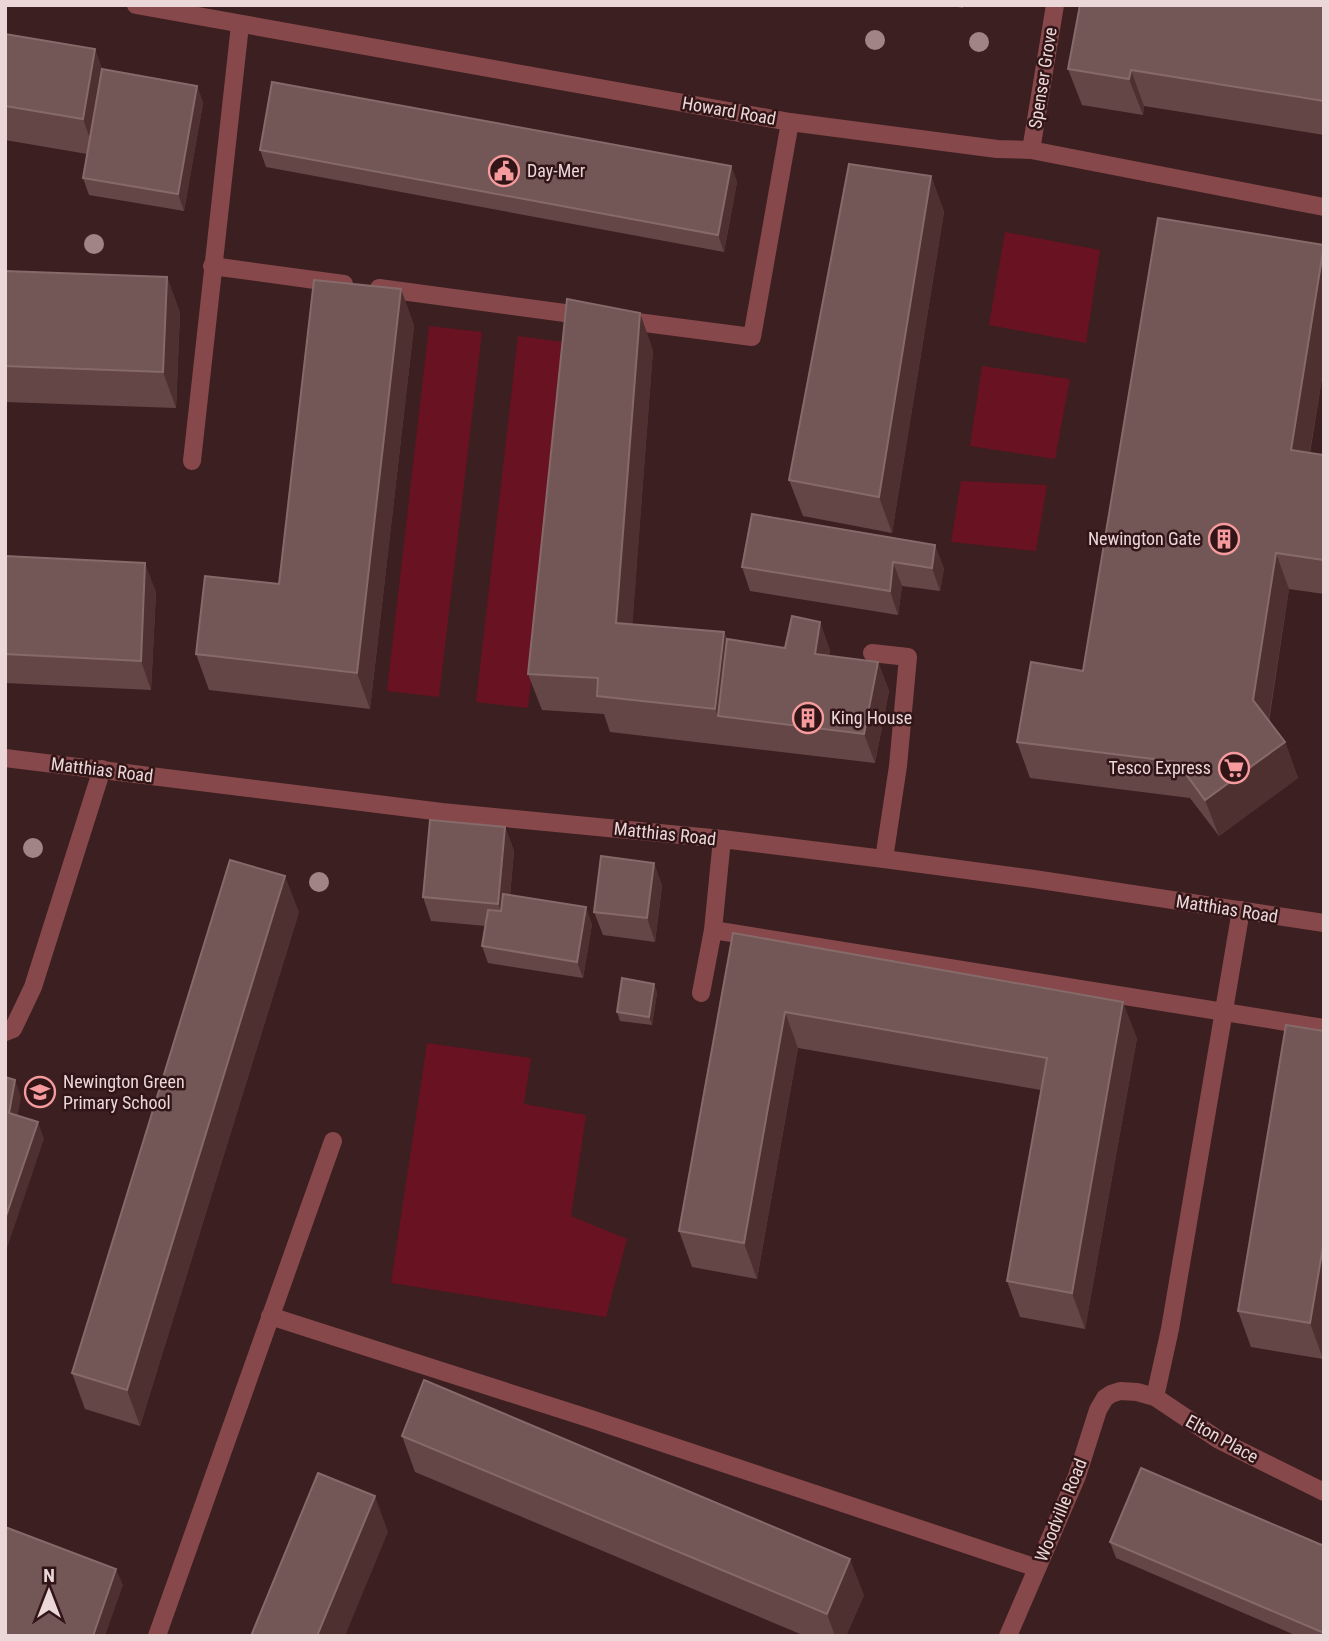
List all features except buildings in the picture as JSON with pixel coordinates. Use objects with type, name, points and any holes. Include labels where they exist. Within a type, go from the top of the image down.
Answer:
[{"type":"street","name":"Howard Road","points":[[136,5],[790,122],[997,149],[1031,150],[1324,206]]},
{"type":"street","name":"Spenser Grove","points":[[1031,150],[1055,5]]},
{"type":"street","points":[[192,461],[240,25]]},
{"type":"street","points":[[212,266],[752,337],[790,122]]},
{"type":"street","points":[[872,653],[908,657],[898,766],[884,859]]},
{"type":"street","name":"Matthias Road","points":[[5,758],[442,812],[722,839],[884,859],[1034,878],[1324,923]]},
{"type":"street","points":[[5,1032],[13,1029],[33,987],[102,769]]},
{"type":"street","points":[[701,993],[713,930],[722,839]]},
{"type":"street","points":[[1155,1397],[1170,1329],[1241,910]]},
{"type":"street","points":[[713,930],[1324,1028]]},
{"type":"street","points":[[157,1636],[333,1141]]},
{"type":"street","points":[[270,1316],[1037,1568]]},
{"type":"street","name":"Elton Place","points":[[1120,1391],[1155,1397],[1219,1440],[1324,1492]]},
{"type":"street","name":"Woodville Road","points":[[1008,1636],[1077,1476],[1098,1410],[1105,1398],[1120,1391]]},
{"type":"shaded area","points":[[1005,232],[1100,250],[1086,343],[989,325]]},
{"type":"shaded area","points":[[429,326],[482,332],[439,697],[387,691]]},
{"type":"shaded area","points":[[518,336],[571,343],[528,708],[476,702]]},
{"type":"shaded area","points":[[982,366],[1070,379],[1055,459],[970,446]]},
{"type":"shaded area","points":[[961,481],[1047,485],[1036,551],[951,542]]},
{"type":"shaded area","points":[[427,1043],[531,1058],[524,1104],[586,1115],[571,1216],[627,1239],[606,1317],[391,1283]]},
{"type":"place","name":"Day-Mer","points":[[504,171]]},
{"type":"place","name":"Newington Gate","points":[[1224,539]]},
{"type":"place","name":"King House","points":[[808,718]]},
{"type":"place","name":"Tesco Express","points":[[1234,768]]},
{"type":"place","name":"Newington Green Primary School","points":[[40,1092]]}]
